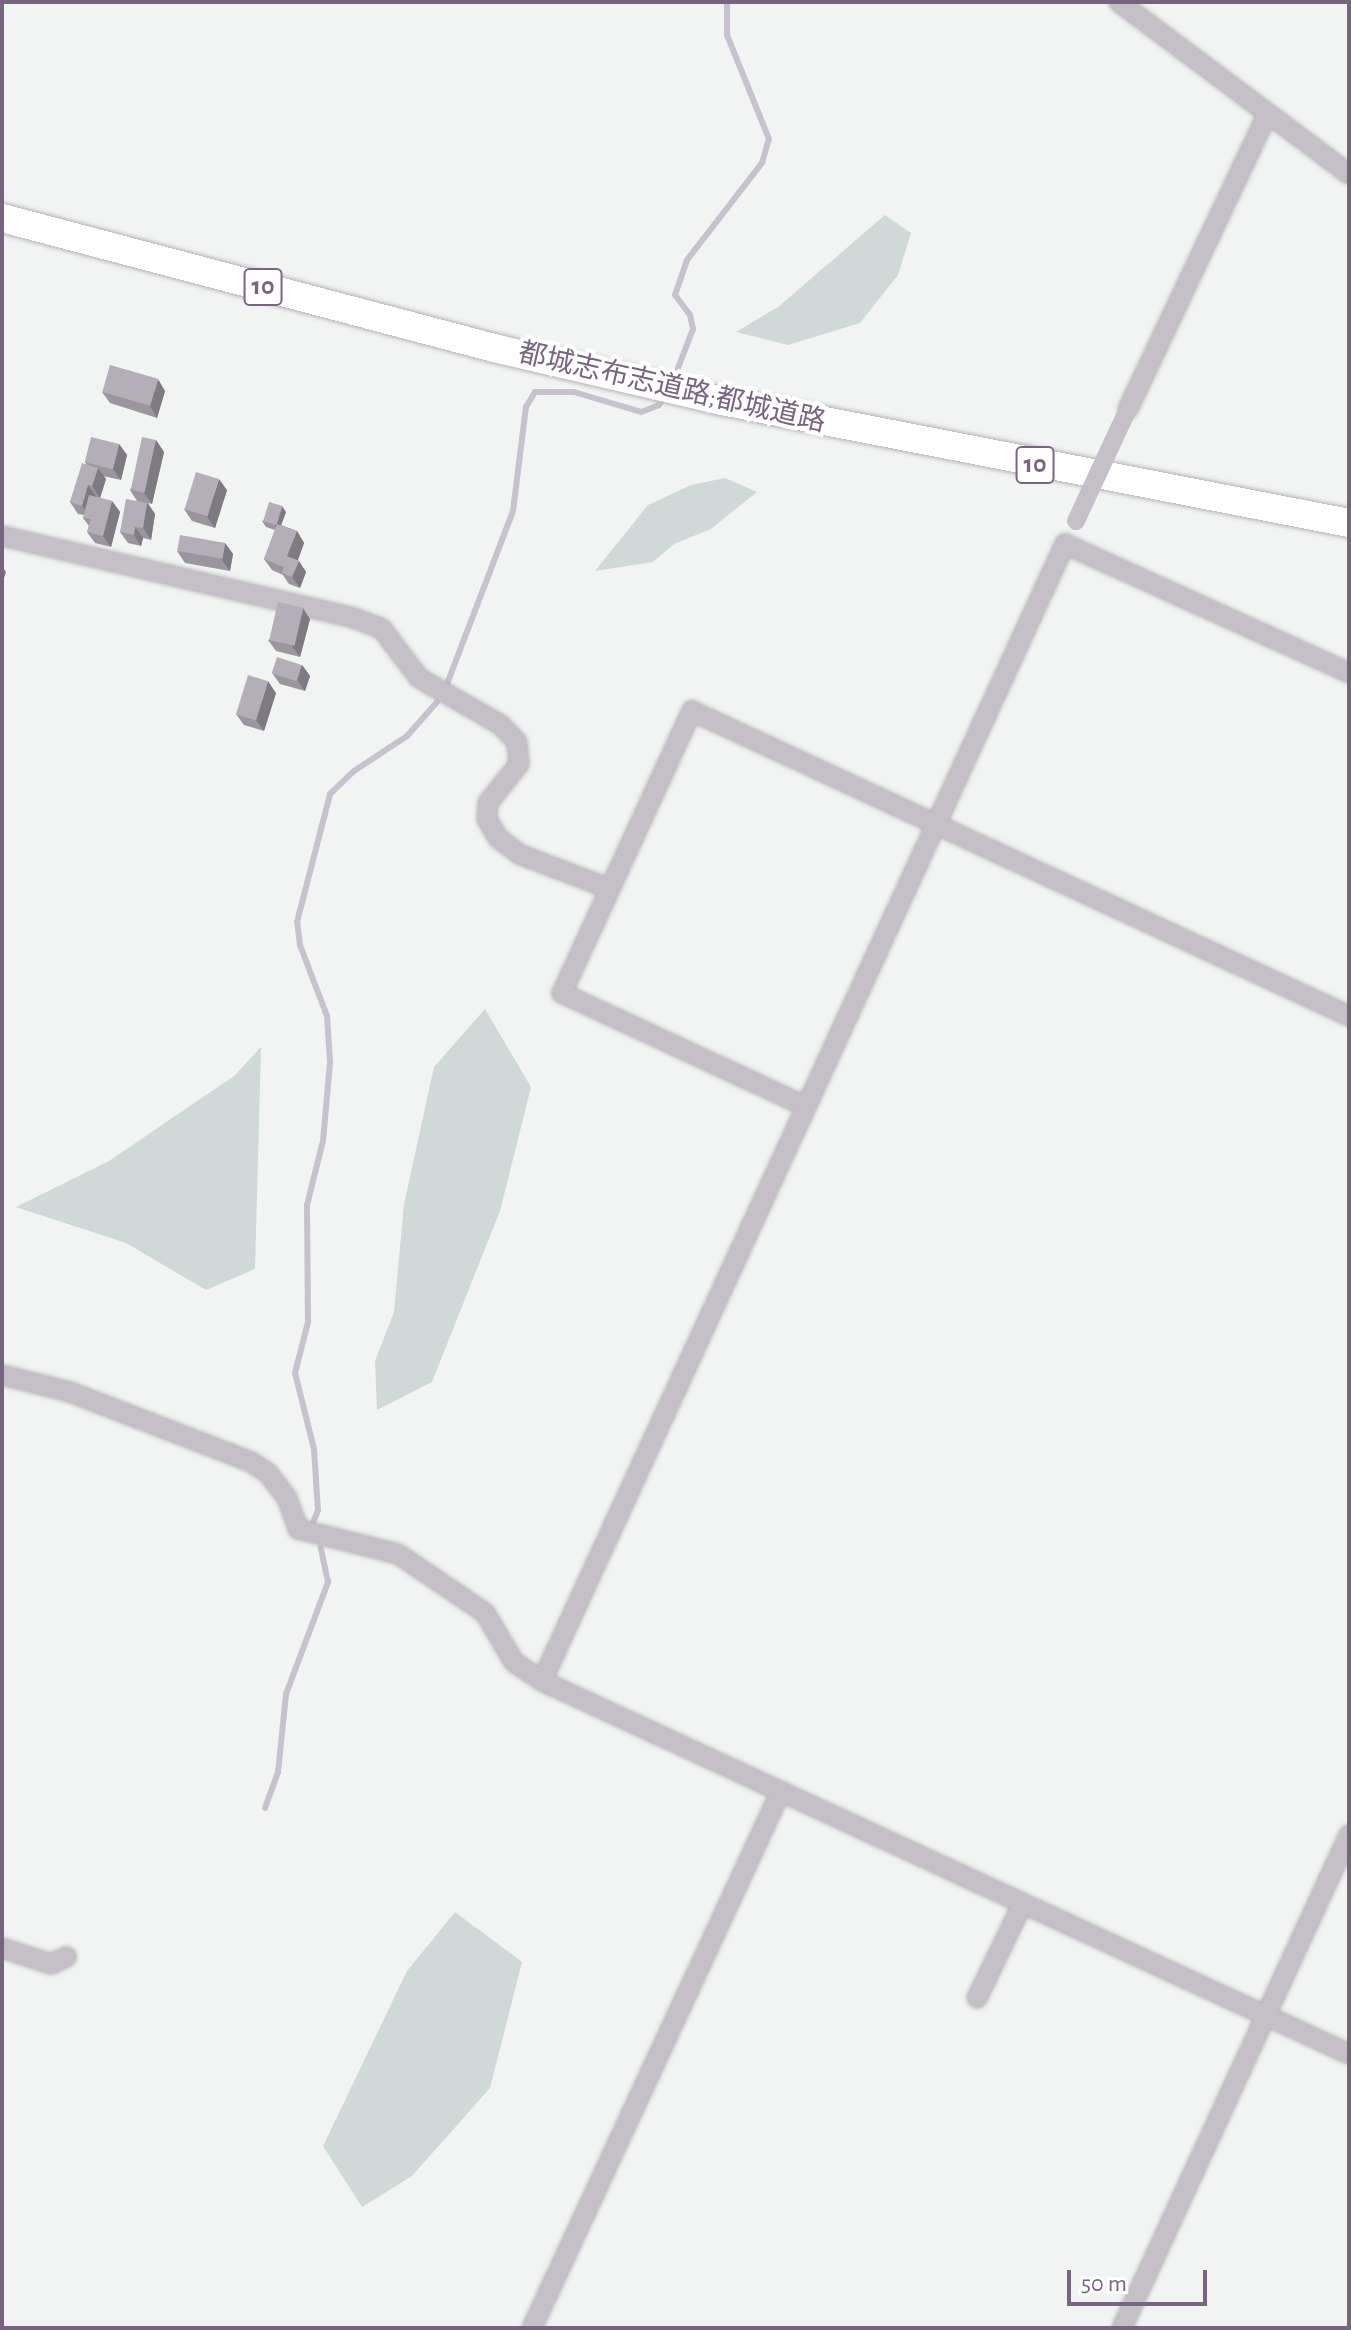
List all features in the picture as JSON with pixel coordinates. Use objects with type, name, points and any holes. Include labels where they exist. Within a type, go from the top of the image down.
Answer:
[{"type":"highway","name":"都城志布志道路;都城道路","points":[[2,219],[494,348],[722,401],[1349,523]]},
{"type":"street","points":[[1119,2],[1349,174]]},
{"type":"street","points":[[542,1681],[934,824],[1268,113]]},
{"type":"street","points":[[2,536],[354,618],[382,629],[419,678],[501,725],[517,742],[519,764],[488,803],[487,819],[498,838],[519,854],[608,888]]},
{"type":"street","points":[[1065,544],[1349,673]]},
{"type":"street","points":[[805,1106],[562,993],[692,711],[1349,1016]]},
{"type":"street","points":[[2,1375],[70,1392],[251,1462],[268,1473],[287,1498],[298,1529],[398,1554],[485,1613],[514,1662],[542,1681],[1349,2054]]},
{"type":"street","points":[[532,2328],[781,1791]]},
{"type":"street","points":[[1122,2328],[1349,1835]]},
{"type":"street","points":[[977,1998],[1022,1905]]},
{"type":"street","points":[[2,1948],[51,1964],[66,1957]]},
{"type":"shaded area","points":[[885,215],[911,233],[898,275],[860,323],[788,345],[736,332],[778,307]]},
{"type":"shaded area","points":[[725,478],[757,492],[711,529],[674,544],[653,562],[595,571],[648,505],[691,485]]},
{"type":"shaded area","points":[[485,1009],[531,1087],[500,1211],[432,1382],[377,1410],[375,1361],[394,1312],[404,1204],[434,1067]]},
{"type":"shaded area","points":[[261,1047],[255,1269],[206,1290],[126,1243],[16,1207],[109,1161],[234,1076]]},
{"type":"shaded area","points":[[455,1912],[522,1962],[490,2088],[412,2176],[362,2207],[323,2146],[407,1971]]},
{"type":"building","points":[[110,365],[158,379],[150,406],[102,392]]},
{"type":"building","points":[[91,437],[119,444],[113,469],[85,462]]},
{"type":"building","points":[[142,437],[156,440],[144,493],[131,490]]},
{"type":"building","points":[[82,463],[98,468],[92,486],[88,485],[82,506],[70,502]]},
{"type":"building","points":[[196,472],[219,479],[208,516],[185,509]]},
{"type":"building","points":[[89,495],[112,501],[103,536],[87,532],[91,519],[83,518]]},
{"type":"building","points":[[126,499],[147,503],[143,528],[135,527],[134,535],[120,532]]},
{"type":"building","points":[[269,502],[282,506],[277,525],[263,521]]},
{"type":"building","points":[[277,524],[297,531],[287,556],[299,561],[292,577],[282,573],[284,567],[264,559]]},
{"type":"building","points":[[180,535],[225,543],[223,559],[177,551]]},
{"type":"building","points":[[278,602],[303,608],[295,646],[269,640]]},
{"type":"building","points":[[277,657],[302,665],[296,681],[272,673]]},
{"type":"building","points":[[248,675],[268,681],[256,720],[236,714]]},
{"type":"waterway","points":[[673,381],[693,329],[690,315],[675,295],[687,260],[762,163],[769,139],[727,35],[727,2]]},
{"type":"waterway","points":[[447,684],[513,511],[526,407],[535,392],[574,392],[641,412],[659,405],[665,394]]},
{"type":"waterway","points":[[313,1523],[318,1510],[314,1449],[295,1373],[308,1322],[307,1205],[323,1141],[330,1062],[327,1016],[300,945],[297,922],[330,794],[354,771],[407,736],[437,702]]},
{"type":"waterway","points":[[265,1808],[278,1772],[286,1694],[328,1582],[321,1548]]}]
